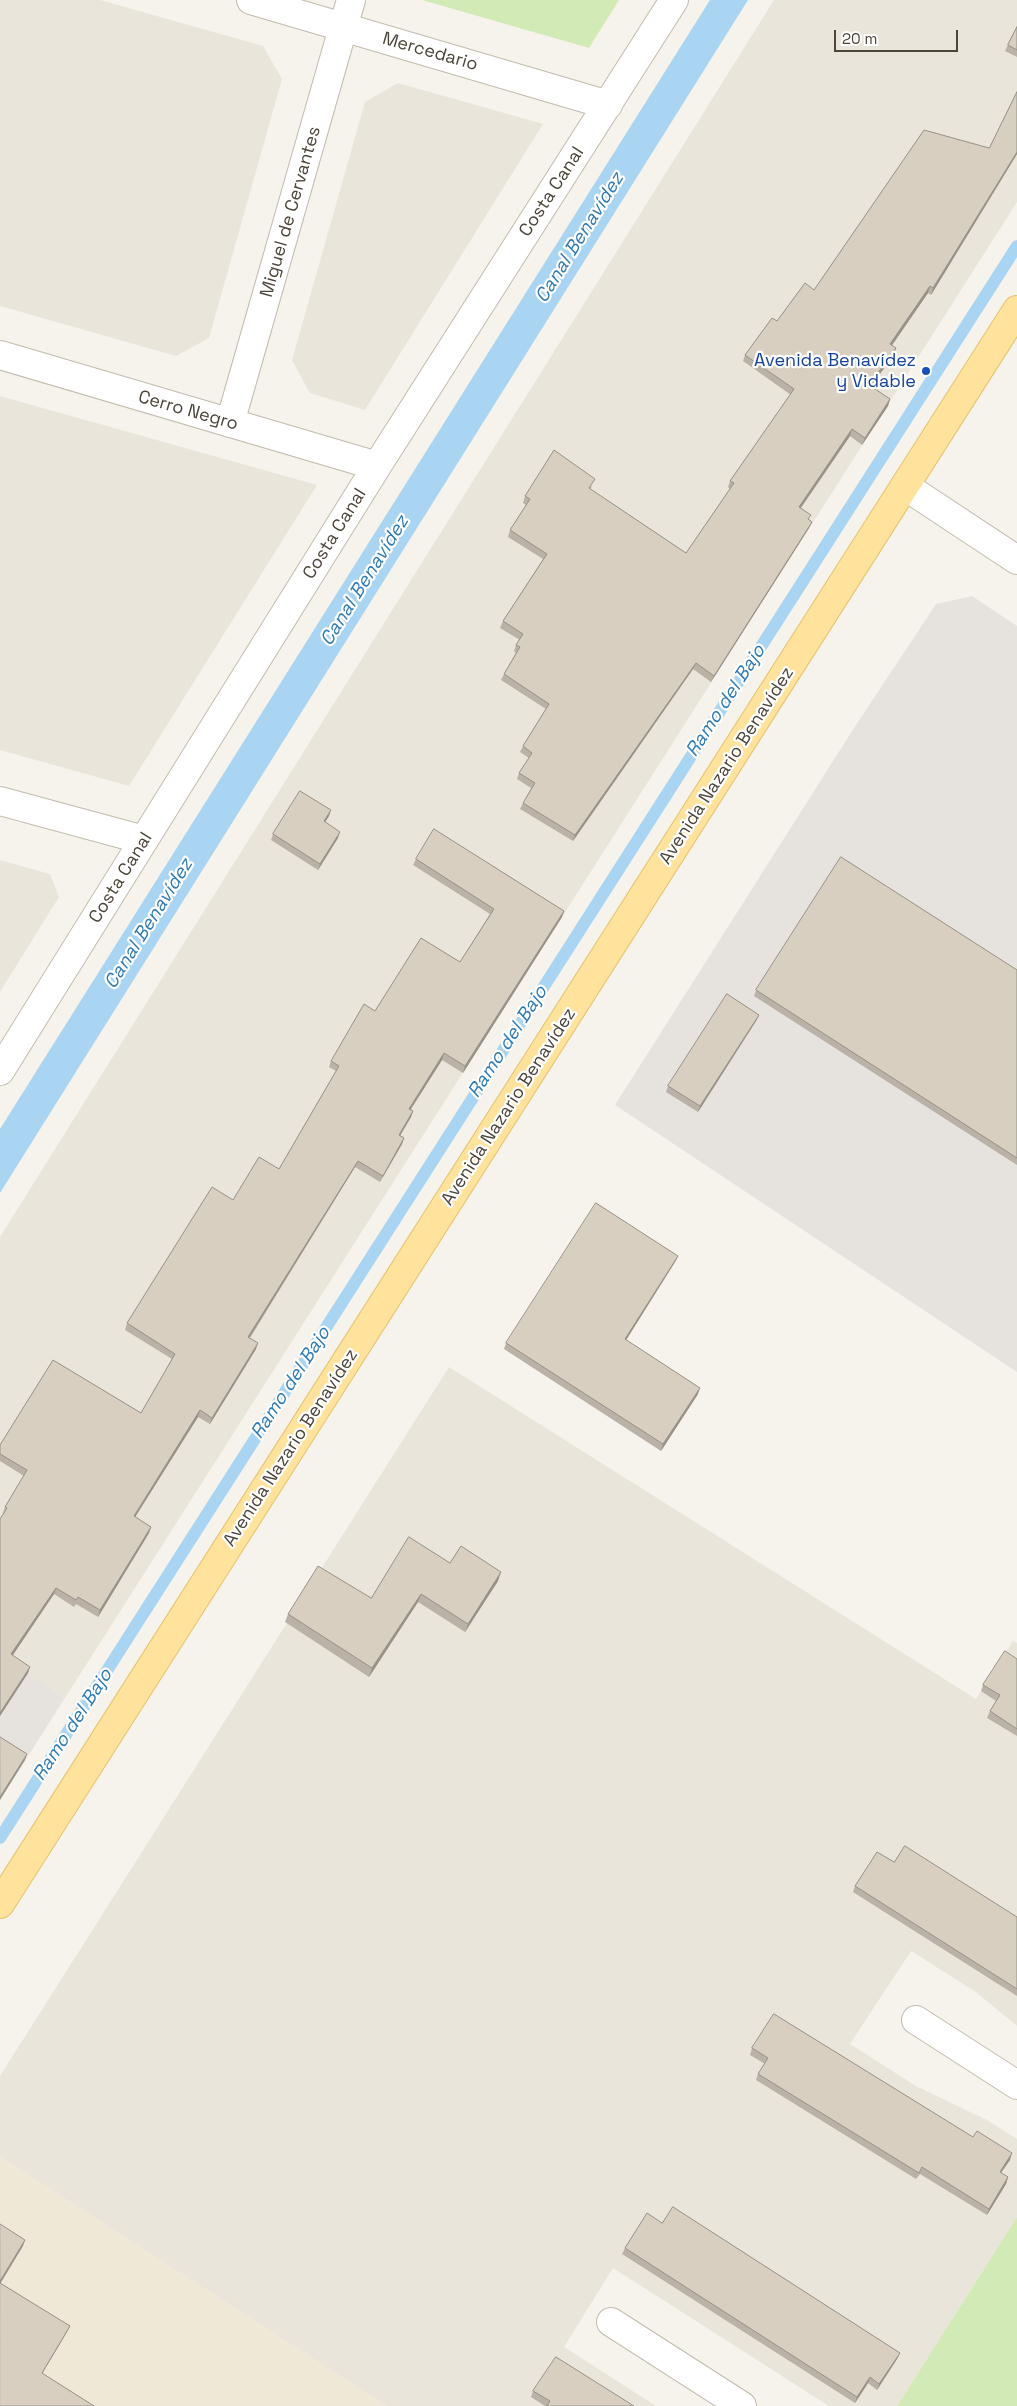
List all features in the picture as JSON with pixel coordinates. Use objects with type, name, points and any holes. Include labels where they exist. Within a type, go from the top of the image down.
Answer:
[{"type":"main road","name":"Avenida Nazario Benavídez","points":[[0,1904],[1017,310]]},
{"type":"street","name":"Mercedario","points":[[251,0],[608,104]]},
{"type":"street","name":"Miguel de Cervantes","points":[[230,424],[351,0]]},
{"type":"street","name":"Costa Canal","points":[[0,1071],[377,466],[674,0]]},
{"type":"street","name":"Cerro Negro","points":[[0,355],[377,466]]},
{"type":"street","points":[[905,486],[1017,560]]},
{"type":"street","points":[[0,800],[144,840]]},
{"type":"street","points":[[916,2020],[1017,2084]]},
{"type":"street","points":[[610,2322],[742,2406]]},
{"type":"shaded area","points":[[0,0],[100,0],[263,46],[282,79],[209,338],[176,356],[0,306]]},
{"type":"shaded area","points":[[774,0],[1017,0],[1017,202],[65,1698],[0,1655],[0,1237]]},
{"type":"shaded area","points":[[398,83],[543,124],[365,410],[310,393],[292,360],[365,102]]},
{"type":"shaded area","points":[[0,396],[317,485],[129,786],[0,750]]},
{"type":"shaded area","points":[[972,596],[1017,626],[1017,1372],[615,1105],[854,728],[936,604]]},
{"type":"shaded area","points":[[0,860],[50,874],[59,897],[0,992]]},
{"type":"shaded area","points":[[449,1367],[976,1699],[1013,1641],[1017,1643],[1017,2026],[976,1992],[911,1951],[850,2044],[916,2086],[987,2120],[1017,2139],[1017,2217],[897,2406],[829,2406],[613,2268],[564,2347],[656,2406],[386,2406],[0,2157],[0,2076]]},
{"type":"shaded area","points":[[0,1655],[65,1698],[0,1800]]},
{"type":"shaded area","points":[[0,2157],[386,2406],[0,2406]]},
{"type":"green space","points":[[422,0],[619,0],[589,48]]},
{"type":"green space","points":[[1017,2217],[1017,2406],[897,2406]]},
{"type":"water","name":"Canal Benavídez","points":[[710,0],[748,0],[0,1193],[0,1129]]},
{"type":"building","points":[[1017,27],[1017,50],[1008,45]]},
{"type":"building","points":[[1017,92],[1017,152],[933,288],[930,286],[890,344],[896,348],[869,385],[890,399],[865,438],[852,429],[799,507],[811,515],[808,519],[812,522],[714,676],[696,663],[575,835],[523,803],[535,783],[519,773],[532,753],[523,746],[549,704],[504,674],[520,647],[516,645],[523,634],[503,621],[547,554],[510,530],[530,499],[525,496],[554,450],[595,479],[589,488],[686,553],[734,483],[730,481],[794,389],[745,355],[772,318],[777,321],[805,283],[814,290],[924,130],[989,148]]},
{"type":"building","points":[[300,791],[331,810],[324,821],[340,832],[320,864],[273,834]]},
{"type":"building","points":[[434,829],[564,911],[465,1066],[444,1053],[409,1109],[413,1111],[399,1135],[404,1138],[383,1176],[358,1161],[248,1337],[258,1343],[212,1418],[200,1410],[134,1516],[151,1527],[100,1610],[78,1597],[76,1600],[56,1588],[11,1654],[30,1667],[0,1713],[0,1519],[27,1470],[0,1454],[0,1445],[53,1360],[141,1413],[175,1354],[127,1323],[212,1187],[233,1200],[259,1157],[279,1169],[339,1066],[331,1061],[364,1004],[375,1011],[421,938],[460,962],[494,909],[416,859]]},
{"type":"building","points":[[841,857],[1017,970],[1017,1158],[756,990]]},
{"type":"building","points":[[727,994],[759,1015],[700,1106],[668,1086]]},
{"type":"building","points":[[596,1203],[678,1256],[625,1339],[700,1388],[663,1444],[506,1343]]},
{"type":"building","points":[[409,1537],[450,1563],[461,1546],[501,1572],[468,1624],[421,1594],[372,1668],[288,1614],[318,1566],[371,1598]]},
{"type":"building","points":[[1005,1651],[1017,1659],[1017,1729],[990,1711],[1000,1695],[983,1685]]},
{"type":"building","points":[[0,1737],[27,1754],[0,1797]]},
{"type":"building","points":[[905,1846],[1017,1917],[1017,1989],[855,1886],[877,1852],[894,1862]]},
{"type":"building","points":[[774,2014],[973,2137],[977,2131],[1012,2153],[1000,2172],[1008,2177],[989,2209],[922,2167],[919,2173],[758,2074],[768,2058],[752,2048]]},
{"type":"building","points":[[673,2207],[900,2353],[879,2384],[870,2377],[857,2397],[625,2248],[647,2213],[662,2223]]},
{"type":"building","points":[[0,2224],[25,2240],[0,2281]]},
{"type":"building","points":[[0,2283],[70,2326],[42,2373],[94,2406],[0,2406]]},
{"type":"building","points":[[556,2357],[634,2406],[547,2406],[550,2401],[533,2391]]},
{"type":"waterway","name":"Ramo del Bajo","points":[[0,1838],[1017,246]]},
{"type":"place","name":"Avenida Benavídez y Vidable","points":[[926,371]]}]
